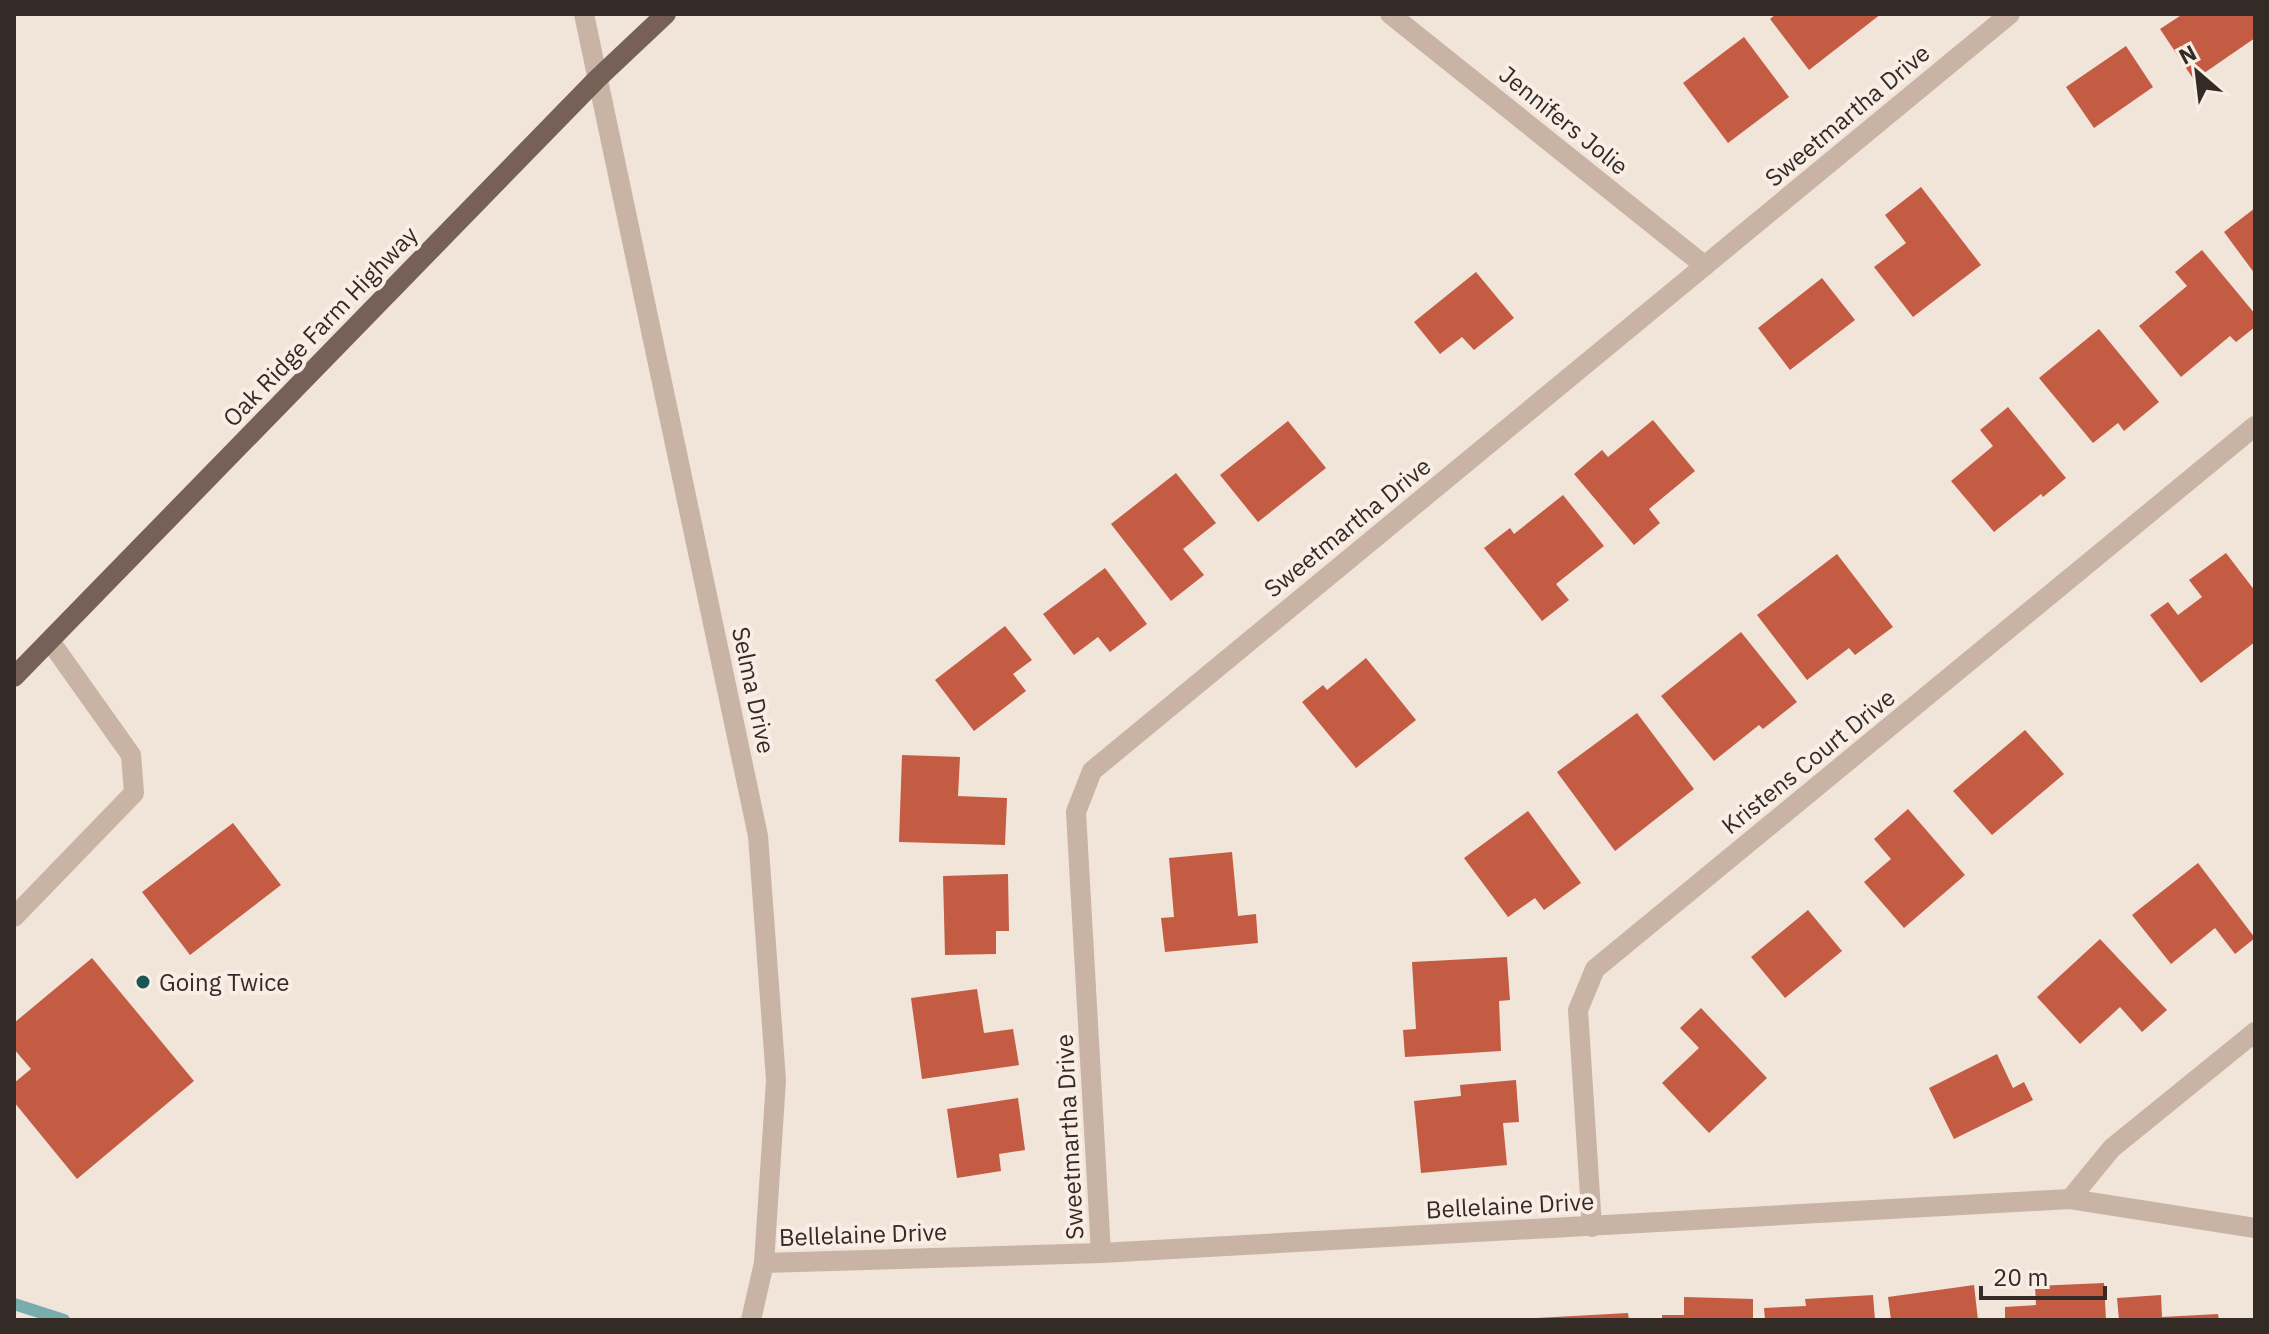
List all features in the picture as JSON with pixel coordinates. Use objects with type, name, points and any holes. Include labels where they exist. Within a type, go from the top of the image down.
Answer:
[{"type":"main road","name":"Oak Ridge Farm Highway","points":[[14,677],[597,79],[666,14]]},
{"type":"street","name":"Selma Drive","points":[[584,14],[758,836],[776,1080],[764,1263],[751,1320]]},
{"type":"street","name":"Jennifers Jolie","points":[[1390,14],[1705,266]]},
{"type":"street","name":"Sweetmartha Drive","points":[[1101,1253],[1076,812],[1092,771],[2010,14]]},
{"type":"street","name":"Kristens Court Drive","points":[[1592,1227],[1578,1010],[1595,969],[2255,426]]},
{"type":"street","points":[[14,917],[134,793],[131,755],[50,641]]},
{"type":"street","points":[[2070,1199],[2112,1148],[2255,1032]]},
{"type":"street","name":"Bellelaine Drive","points":[[764,1263],[1101,1253],[2070,1199],[2255,1228]]},
{"type":"building","points":[[1776,14],[1881,14],[1809,70],[1770,19]]},
{"type":"building","points":[[2183,14],[2252,14],[2255,38],[2194,80],[2160,29]]},
{"type":"building","points":[[1744,37],[1789,97],[1728,143],[1683,83]]},
{"type":"building","points":[[2126,46],[2153,87],[2094,128],[2066,87]]},
{"type":"building","points":[[1921,187],[1981,265],[1913,317],[1874,267],[1906,243],[1885,215]]},
{"type":"building","points":[[2255,208],[2255,274],[2224,232]]},
{"type":"building","points":[[2202,250],[2255,314],[2255,327],[2236,342],[2230,336],[2181,377],[2139,326],[2187,286],[2175,272]]},
{"type":"building","points":[[1476,272],[1514,318],[1474,350],[1462,337],[1440,354],[1414,322]]},
{"type":"building","points":[[1822,278],[1855,320],[1790,370],[1758,328]]},
{"type":"building","points":[[2099,329],[2159,402],[2124,431],[2118,423],[2093,443],[2039,378]]},
{"type":"building","points":[[2008,407],[2066,478],[1994,532],[1951,481],[1993,446],[1980,430]]},
{"type":"building","points":[[1653,420],[1695,471],[1649,509],[1660,523],[1634,545],[1574,474],[1602,450],[1608,457]]},
{"type":"building","points":[[1288,421],[1326,468],[1258,522],[1220,475]]},
{"type":"building","points":[[1176,473],[1216,523],[1183,549],[1204,575],[1171,601],[1111,524]]},
{"type":"building","points":[[1563,495],[1604,546],[1556,584],[1569,600],[1542,621],[1484,548],[1510,528],[1514,534]]},
{"type":"building","points":[[2226,553],[2255,591],[2255,642],[2201,683],[2150,615],[2168,602],[2178,615],[2202,597],[2189,580]]},
{"type":"building","points":[[1837,554],[1893,627],[1855,655],[1849,648],[1807,680],[1757,615]]},
{"type":"building","points":[[1105,568],[1147,624],[1110,652],[1098,637],[1074,655],[1043,614]]},
{"type":"building","points":[[1005,626],[1032,660],[1013,674],[1026,691],[974,731],[935,680]]},
{"type":"building","points":[[1741,632],[1797,702],[1763,729],[1759,725],[1714,761],[1661,696]]},
{"type":"building","points":[[1366,658],[1416,720],[1356,768],[1302,702],[1323,685],[1327,690]]},
{"type":"building","points":[[1637,713],[1694,789],[1615,851],[1557,772]]},
{"type":"building","points":[[2025,730],[2064,774],[1992,835],[1953,791]]},
{"type":"building","points":[[902,755],[960,757],[958,796],[1007,798],[1005,845],[899,842]]},
{"type":"building","points":[[1908,809],[1965,875],[1904,928],[1864,882],[1891,859],[1874,839]]},
{"type":"building","points":[[1528,811],[1581,883],[1544,910],[1535,898],[1508,917],[1464,858]]},
{"type":"building","points":[[233,823],[281,885],[190,955],[142,892]]},
{"type":"building","points":[[1232,852],[1238,916],[1256,914],[1258,943],[1165,952],[1161,918],[1174,917],[1169,858]]},
{"type":"building","points":[[2198,863],[2255,938],[2235,954],[2215,928],[2171,964],[2132,915]]},
{"type":"building","points":[[1008,874],[1009,931],[996,931],[996,954],[945,955],[943,876]]},
{"type":"building","points":[[1808,910],[1842,951],[1785,998],[1751,957]]},
{"type":"building","points":[[2100,939],[2167,1010],[2142,1032],[2120,1007],[2080,1044],[2037,997]]},
{"type":"building","points":[[1507,957],[1510,1000],[1499,1001],[1501,1051],[1405,1057],[1403,1030],[1416,1029],[1412,962]]},
{"type":"building","points":[[92,958],[194,1081],[77,1179],[14,1102],[14,1083],[31,1069],[14,1049],[14,1023]]},
{"type":"building","points":[[977,989],[984,1033],[1013,1029],[1019,1065],[922,1079],[911,998]]},
{"type":"building","points":[[1701,1008],[1767,1078],[1709,1133],[1662,1083],[1699,1048],[1680,1028]]},
{"type":"building","points":[[1997,1054],[2013,1088],[2024,1082],[2033,1100],[1954,1139],[1929,1088]]},
{"type":"building","points":[[1516,1080],[1519,1122],[1503,1123],[1507,1165],[1421,1173],[1414,1101],[1461,1096],[1460,1085]]},
{"type":"building","points":[[1018,1098],[1025,1150],[999,1154],[1001,1171],[957,1178],[947,1109]]},
{"type":"building","points":[[2104,1283],[2106,1320],[2005,1320],[2005,1307],[2036,1305],[2035,1286]]},
{"type":"building","points":[[1974,1285],[1978,1320],[1891,1320],[1888,1297]]},
{"type":"building","points":[[1873,1295],[1875,1320],[1765,1320],[1764,1308],[1806,1306],[1805,1299]]},
{"type":"building","points":[[2161,1295],[2162,1317],[2218,1314],[2219,1320],[2119,1320],[2117,1298]]},
{"type":"building","points":[[1684,1297],[1753,1299],[1753,1320],[1662,1320],[1662,1315],[1684,1315]]},
{"type":"building","points":[[1628,1313],[1629,1320],[1537,1320],[1537,1318]]},
{"type":"waterway","points":[[14,1304],[64,1320]]},
{"type":"place","name":"Going Twice","points":[[143,982]]}]
